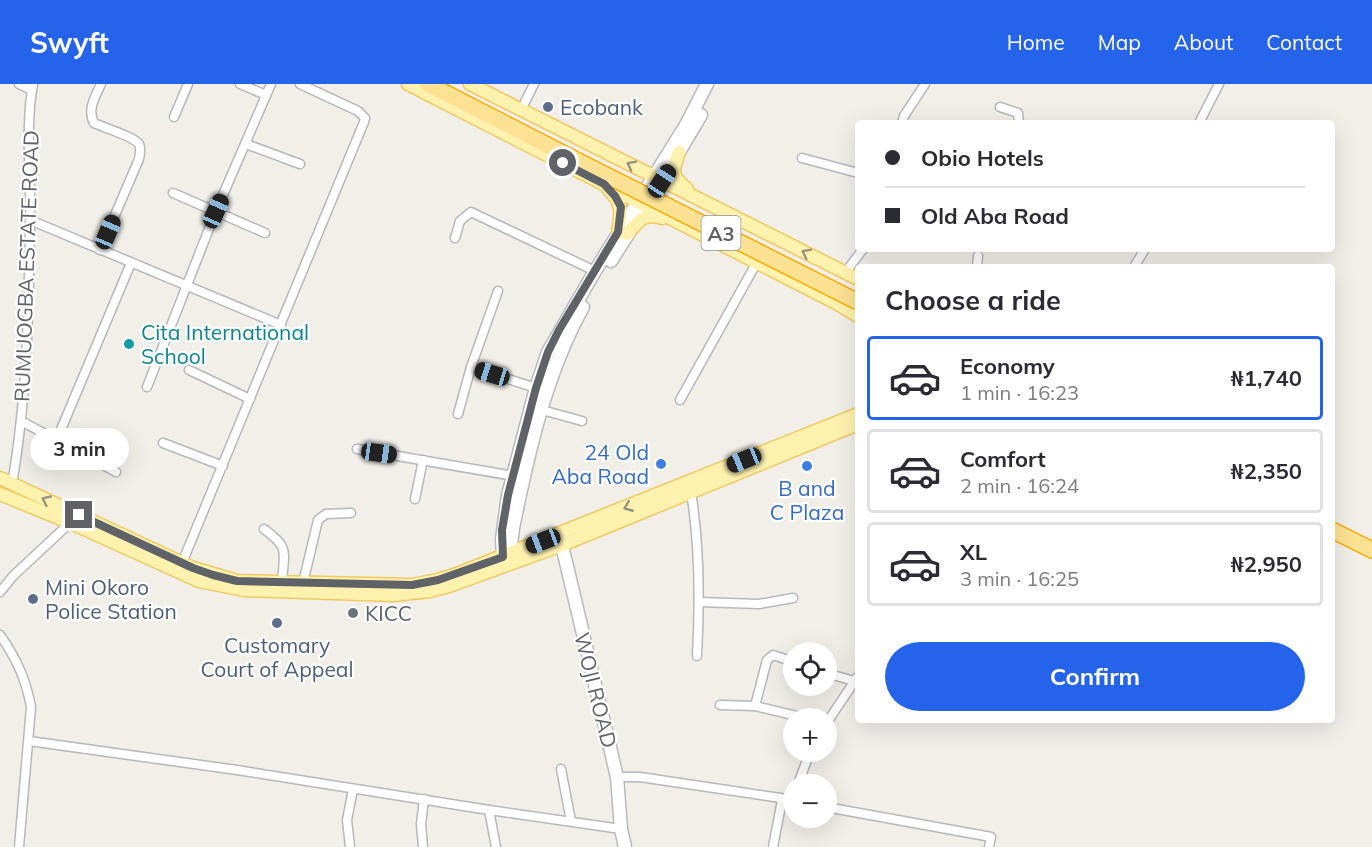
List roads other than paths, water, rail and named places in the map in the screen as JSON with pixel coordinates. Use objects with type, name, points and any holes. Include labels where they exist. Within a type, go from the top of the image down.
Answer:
[{"type":"highway","name":"A3","points":[[428,84],[855,290]]},
{"type":"highway","name":"A3","points":[[450,84],[586,160],[855,300]]},
{"type":"highway","points":[[1335,532],[1372,550]]},
{"type":"highway","points":[[1335,542],[1372,561]]},
{"type":"main road","points":[[408,84],[855,314]]},
{"type":"main road","points":[[470,84],[855,278]]},
{"type":"main road","points":[[508,559],[502,530],[536,388],[552,345],[595,270],[657,178],[707,84]]},
{"type":"main road","points":[[705,202],[676,179],[674,164],[716,84]]},
{"type":"main road","points":[[657,178],[679,152]]},
{"type":"main road","points":[[604,184],[621,207],[622,233]]},
{"type":"main road","points":[[508,559],[516,513],[542,410],[568,337],[622,233],[650,215],[679,222]]},
{"type":"main road","points":[[561,540],[855,415]]},
{"type":"main road","points":[[0,494],[75,519],[208,574],[237,581],[400,585],[424,583],[508,559],[692,492],[855,425]]},
{"type":"main road","points":[[0,478],[75,519],[199,581],[244,590],[412,594],[449,586],[508,559]]},
{"type":"main road","name":"WOJI ROAD","points":[[561,540],[617,777],[621,829],[625,847]]},
{"type":"street","points":[[19,84],[32,87]]},
{"type":"street","points":[[99,250],[139,159],[140,150],[139,144],[132,139],[94,123],[90,116],[91,108],[101,84]]},
{"type":"street","points":[[174,117],[188,84]]},
{"type":"street","points":[[240,84],[266,95]]},
{"type":"street","points":[[147,387],[216,211],[271,84]]},
{"type":"street","points":[[182,563],[365,118],[358,111],[300,84]]},
{"type":"street","points":[[521,110],[534,84]]},
{"type":"street","points":[[903,120],[925,84]]},
{"type":"street","points":[[1201,120],[1219,84]]},
{"type":"street","name":"RUMUOGBA ESTATE ROAD","points":[[12,484],[21,421],[30,220],[32,87]]},
{"type":"street","points":[[1000,107],[1015,110],[1020,120]]},
{"type":"street","points":[[246,144],[300,164]]},
{"type":"street","points":[[802,158],[855,172]]},
{"type":"street","points":[[173,193],[265,233]]},
{"type":"street","points":[[455,237],[460,221],[471,212],[595,270]]},
{"type":"street","points":[[30,220],[281,325]]},
{"type":"street","points":[[845,273],[861,252]]},
{"type":"street","points":[[977,264],[978,256]]},
{"type":"street","points":[[680,400],[757,262]]},
{"type":"street","points":[[57,439],[130,263]]},
{"type":"street","points":[[458,414],[471,367],[498,291]]},
{"type":"street","points":[[471,367],[536,388]]},
{"type":"street","points":[[189,370],[250,399]]},
{"type":"street","points":[[542,410],[582,421]]},
{"type":"street","points":[[21,421],[116,472]]},
{"type":"street","points":[[162,443],[223,466]]},
{"type":"street","points":[[357,449],[514,476]]},
{"type":"street","points":[[415,499],[423,460]]},
{"type":"street","points":[[692,492],[697,536],[699,602],[697,656]]},
{"type":"street","points":[[303,583],[318,520],[326,514],[351,513]]},
{"type":"street","points":[[0,592],[13,576],[75,519]]},
{"type":"street","points":[[264,529],[284,548],[282,582]]},
{"type":"street","points":[[699,602],[759,604],[793,598]]},
{"type":"street","points":[[0,635],[21,668],[28,685],[32,707],[19,847]]},
{"type":"street","points":[[755,706],[767,660],[774,656],[783,659]]},
{"type":"street","points":[[837,675],[855,679]]},
{"type":"street","points":[[837,708],[855,681]]},
{"type":"street","points":[[720,705],[755,706],[783,713]]},
{"type":"street","points":[[29,741],[278,776],[621,829]]},
{"type":"street","points":[[561,769],[571,821]]},
{"type":"street","points":[[617,777],[640,777],[782,800],[773,847]]},
{"type":"street","points":[[350,847],[347,820],[353,789]]},
{"type":"street","points":[[423,799],[421,824],[423,847]]},
{"type":"street","points":[[837,809],[991,837],[989,847]]},
{"type":"street","points":[[489,810],[496,847]]},
{"type":"place","name":"Ecobank","points":[[548,107]]},
{"type":"place","name":"Cita International School","points":[[129,344]]},
{"type":"place","name":"24 Old Aba Road","points":[[661,464]]},
{"type":"place","name":"B and C Plaza","points":[[807,466]]},
{"type":"place","name":"Mini Okoro Police Station","points":[[33,599]]},
{"type":"place","name":"KICC","points":[[353,613]]},
{"type":"place","name":"Customary Court of Appeal","points":[[277,623]]}]
